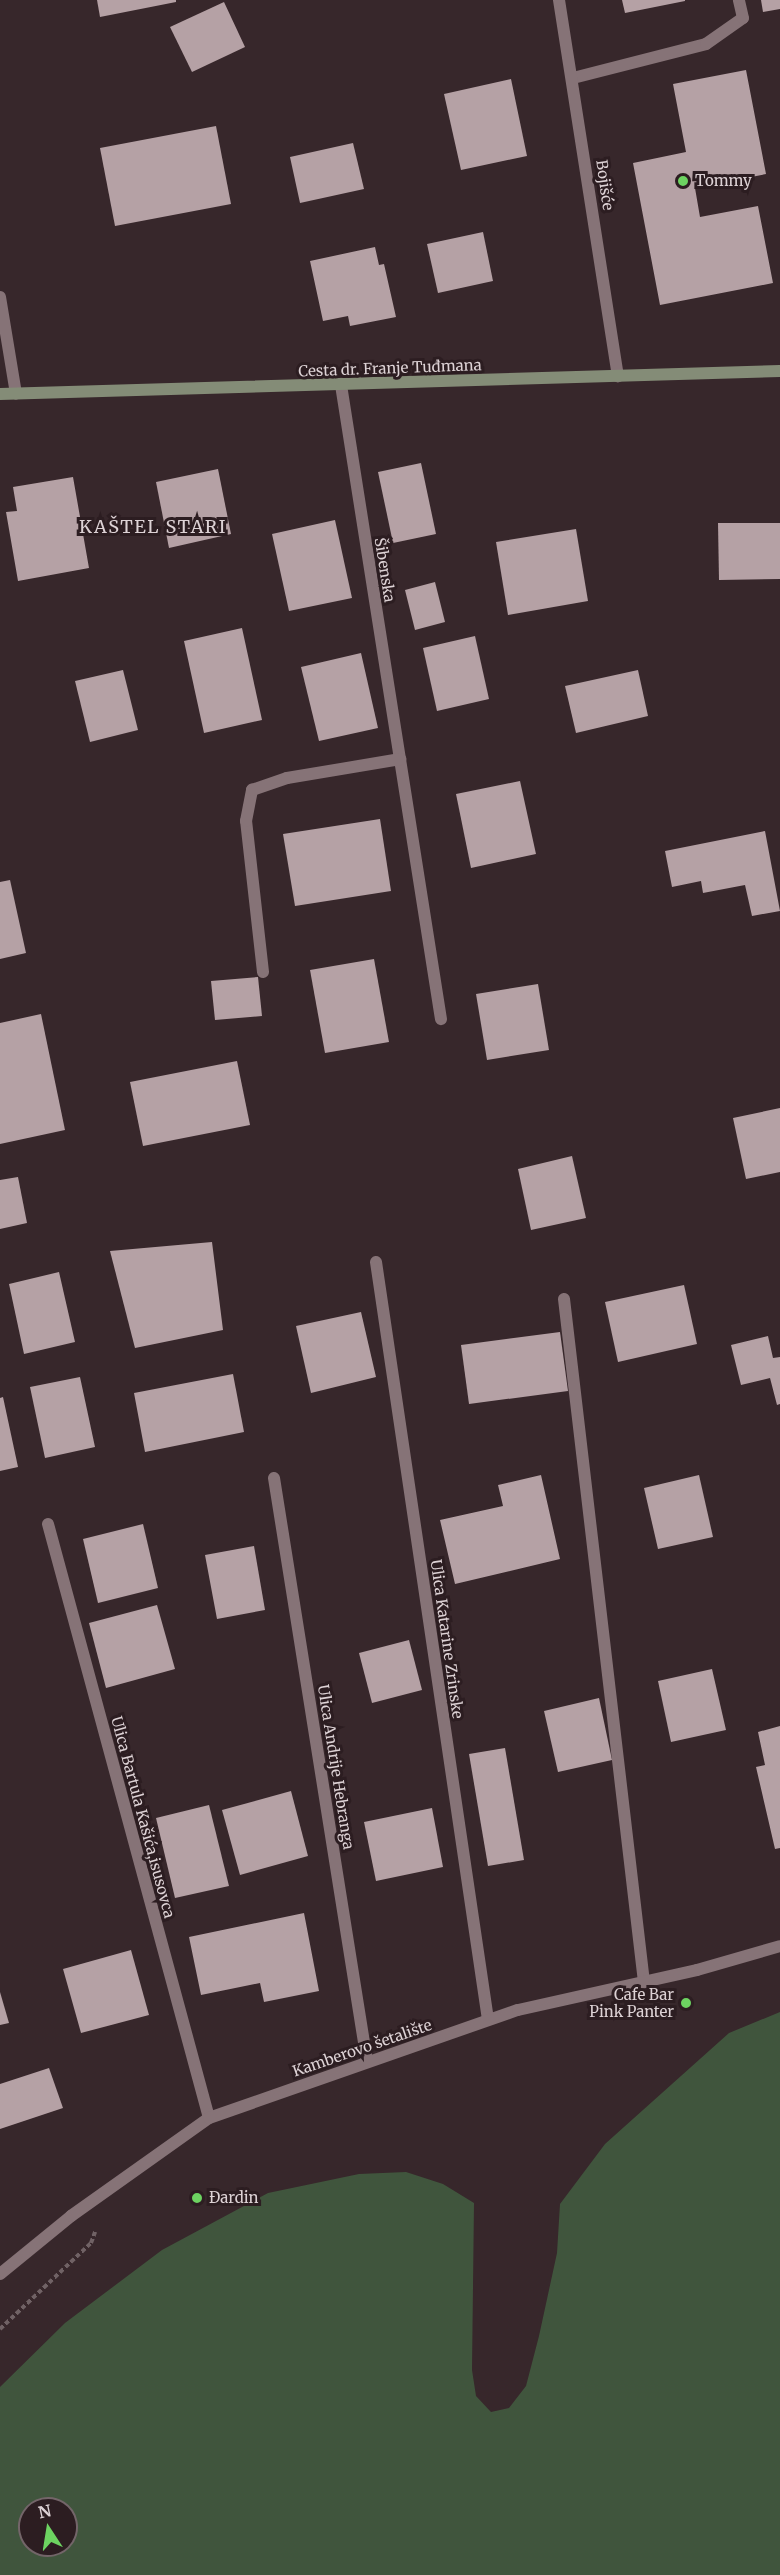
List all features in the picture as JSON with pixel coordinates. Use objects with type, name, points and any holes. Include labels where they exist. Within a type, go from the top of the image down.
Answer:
[{"type":"main road","name":"Cesta dr. Franje Tuđmana","points":[[0,394],[780,370]]},
{"type":"street","name":"Bojišće","points":[[559,0],[618,376]]},
{"type":"street","points":[[573,78],[706,44],[743,18],[739,0]]},
{"type":"street","points":[[0,297],[16,394]]},
{"type":"street","name":"Šibenska","points":[[341,385],[441,1018]]},
{"type":"street","points":[[263,972],[246,821],[252,790],[287,778],[400,759]]},
{"type":"street","name":"Ulica Katarine Zrinske","points":[[376,1262],[488,2020]]},
{"type":"street","points":[[564,1299],[644,1982]]},
{"type":"street","name":"Ulica Andrije Hebranga","points":[[274,1478],[367,2061]]},
{"type":"street","name":"Ulica Bartula Kašića,isusovca","points":[[48,1524],[209,2118]]},
{"type":"street","name":"Kamberovo šetalište","points":[[0,2273],[111,2187],[209,2118],[488,2020],[780,1946]]},
{"type":"path","points":[[0,2329],[91,2243],[111,2187]]},
{"type":"shaded area","points":[[780,2012],[780,2575],[0,2575],[0,2387],[65,2323],[162,2250],[268,2193],[359,2174],[406,2172],[443,2184],[474,2203],[472,2370],[476,2396],[491,2412],[509,2408],[526,2386],[539,2336],[557,2253],[560,2204],[605,2144],[729,2033]]},
{"type":"building","points":[[97,0],[176,0],[176,2],[100,17]]},
{"type":"building","points":[[622,0],[685,0],[685,1],[625,13]]},
{"type":"building","points":[[761,0],[780,0],[780,9],[763,12]]},
{"type":"building","points":[[224,2],[245,47],[192,72],[170,27]]},
{"type":"building","name":"Tommy","points":[[746,70],[766,174],[695,188],[700,217],[758,206],[773,283],[660,305],[633,163],[686,152],[673,84]]},
{"type":"building","points":[[511,79],[527,156],[461,170],[444,94]]},
{"type":"building","points":[[216,126],[231,204],[115,226],[100,148]]},
{"type":"building","points":[[353,143],[364,189],[300,203],[290,157]]},
{"type":"building","points":[[483,232],[493,281],[438,293],[427,244]]},
{"type":"building","points":[[375,247],[379,265],[384,264],[396,317],[350,326],[348,316],[323,321],[310,261]]},
{"type":"building","points":[[421,463],[436,534],[393,543],[378,472]]},
{"type":"building","points":[[218,469],[231,534],[169,548],[156,482]]},
{"type":"building","points":[[73,477],[89,568],[18,581],[6,512],[17,511],[13,487]]},
{"type":"building","points":[[335,520],[352,598],[289,611],[272,534]]},
{"type":"building","points":[[718,523],[780,523],[780,579],[719,580]]},
{"type":"building","points":[[576,529],[588,601],[508,615],[496,542]]},
{"type":"building","points":[[435,582],[445,622],[415,630],[405,590]]},
{"type":"building","points":[[242,628],[262,720],[204,733],[184,641]]},
{"type":"building","points":[[475,636],[489,699],[437,711],[423,648]]},
{"type":"building","points":[[361,653],[378,728],[319,741],[301,667]]},
{"type":"building","points":[[123,670],[138,730],[90,742],[75,681]]},
{"type":"building","points":[[638,670],[648,716],[576,733],[565,686]]},
{"type":"building","points":[[520,781],[536,854],[471,868],[456,794]]},
{"type":"building","points":[[380,819],[391,891],[295,906],[283,834]]},
{"type":"building","points":[[765,831],[780,911],[752,916],[745,885],[703,893],[701,881],[672,887],[665,851]]},
{"type":"building","points":[[10,880],[26,953],[0,959],[0,882]]},
{"type":"building","points":[[374,959],[389,1042],[325,1053],[310,970]]},
{"type":"building","points":[[258,977],[262,1016],[215,1020],[211,981]]},
{"type":"building","points":[[538,984],[549,1050],[487,1060],[476,994]]},
{"type":"building","points":[[41,1014],[65,1130],[0,1144],[0,1023]]},
{"type":"building","points":[[237,1061],[250,1125],[143,1146],[130,1082]]},
{"type":"building","points":[[780,1108],[780,1172],[746,1179],[733,1118]]},
{"type":"building","points":[[572,1156],[586,1218],[531,1230],[518,1169]]},
{"type":"building","points":[[18,1177],[27,1223],[0,1229],[0,1180]]},
{"type":"building","points":[[212,1242],[223,1330],[135,1348],[110,1251]]},
{"type":"building","points":[[59,1272],[75,1342],[24,1354],[9,1284]]},
{"type":"building","points":[[684,1285],[697,1344],[618,1362],[605,1302]]},
{"type":"building","points":[[361,1312],[376,1377],[311,1393],[296,1326]]},
{"type":"building","points":[[560,1332],[568,1391],[469,1404],[461,1345]]},
{"type":"building","points":[[768,1336],[773,1358],[780,1357],[780,1404],[777,1405],[770,1378],[741,1385],[731,1345]]},
{"type":"building","points":[[233,1374],[244,1432],[145,1452],[134,1393]]},
{"type":"building","points":[[80,1377],[95,1447],[45,1458],[30,1387]]},
{"type":"building","points":[[3,1397],[18,1467],[0,1471],[0,1398]]},
{"type":"building","points":[[541,1475],[560,1559],[455,1584],[440,1520],[503,1506],[498,1485]]},
{"type":"building","points":[[699,1475],[713,1537],[658,1549],[644,1488]]},
{"type":"building","points":[[143,1524],[158,1588],[98,1603],[83,1539]]},
{"type":"building","points":[[254,1546],[265,1610],[217,1619],[205,1555]]},
{"type":"building","points":[[157,1605],[175,1669],[106,1688],[89,1623]]},
{"type":"building","points":[[409,1640],[422,1690],[372,1703],[359,1653]]},
{"type":"building","points":[[712,1669],[726,1730],[671,1742],[658,1681]]},
{"type":"building","points":[[599,1698],[612,1760],[558,1772],[544,1711]]},
{"type":"building","points":[[780,1726],[780,1848],[775,1849],[756,1767],[765,1765],[758,1732]]},
{"type":"building","points":[[505,1748],[524,1860],[488,1866],[469,1754]]},
{"type":"building","points":[[291,1791],[308,1856],[240,1875],[222,1810]]},
{"type":"building","points":[[209,1805],[229,1886],[175,1898],[156,1818]]},
{"type":"building","points":[[432,1808],[443,1867],[376,1881],[364,1822]]},
{"type":"building","points":[[304,1913],[319,1991],[264,2002],[260,1983],[201,1995],[189,1937]]},
{"type":"building","points":[[131,1950],[149,2015],[81,2033],[63,1969]]},
{"type":"building","points":[[0,1992],[9,2023],[0,2025]]},
{"type":"building","points":[[49,2068],[63,2108],[0,2129],[0,2084]]},
{"type":"place","name":"Tommy","points":[[683,181]]},
{"type":"place","name":"Cafe Bar Pink Panter","points":[[686,2003]]},
{"type":"place","name":"Đardin","points":[[197,2198]]},
{"type":"district","name":"KAŠTEL STARI","points":[[153,527]]}]
